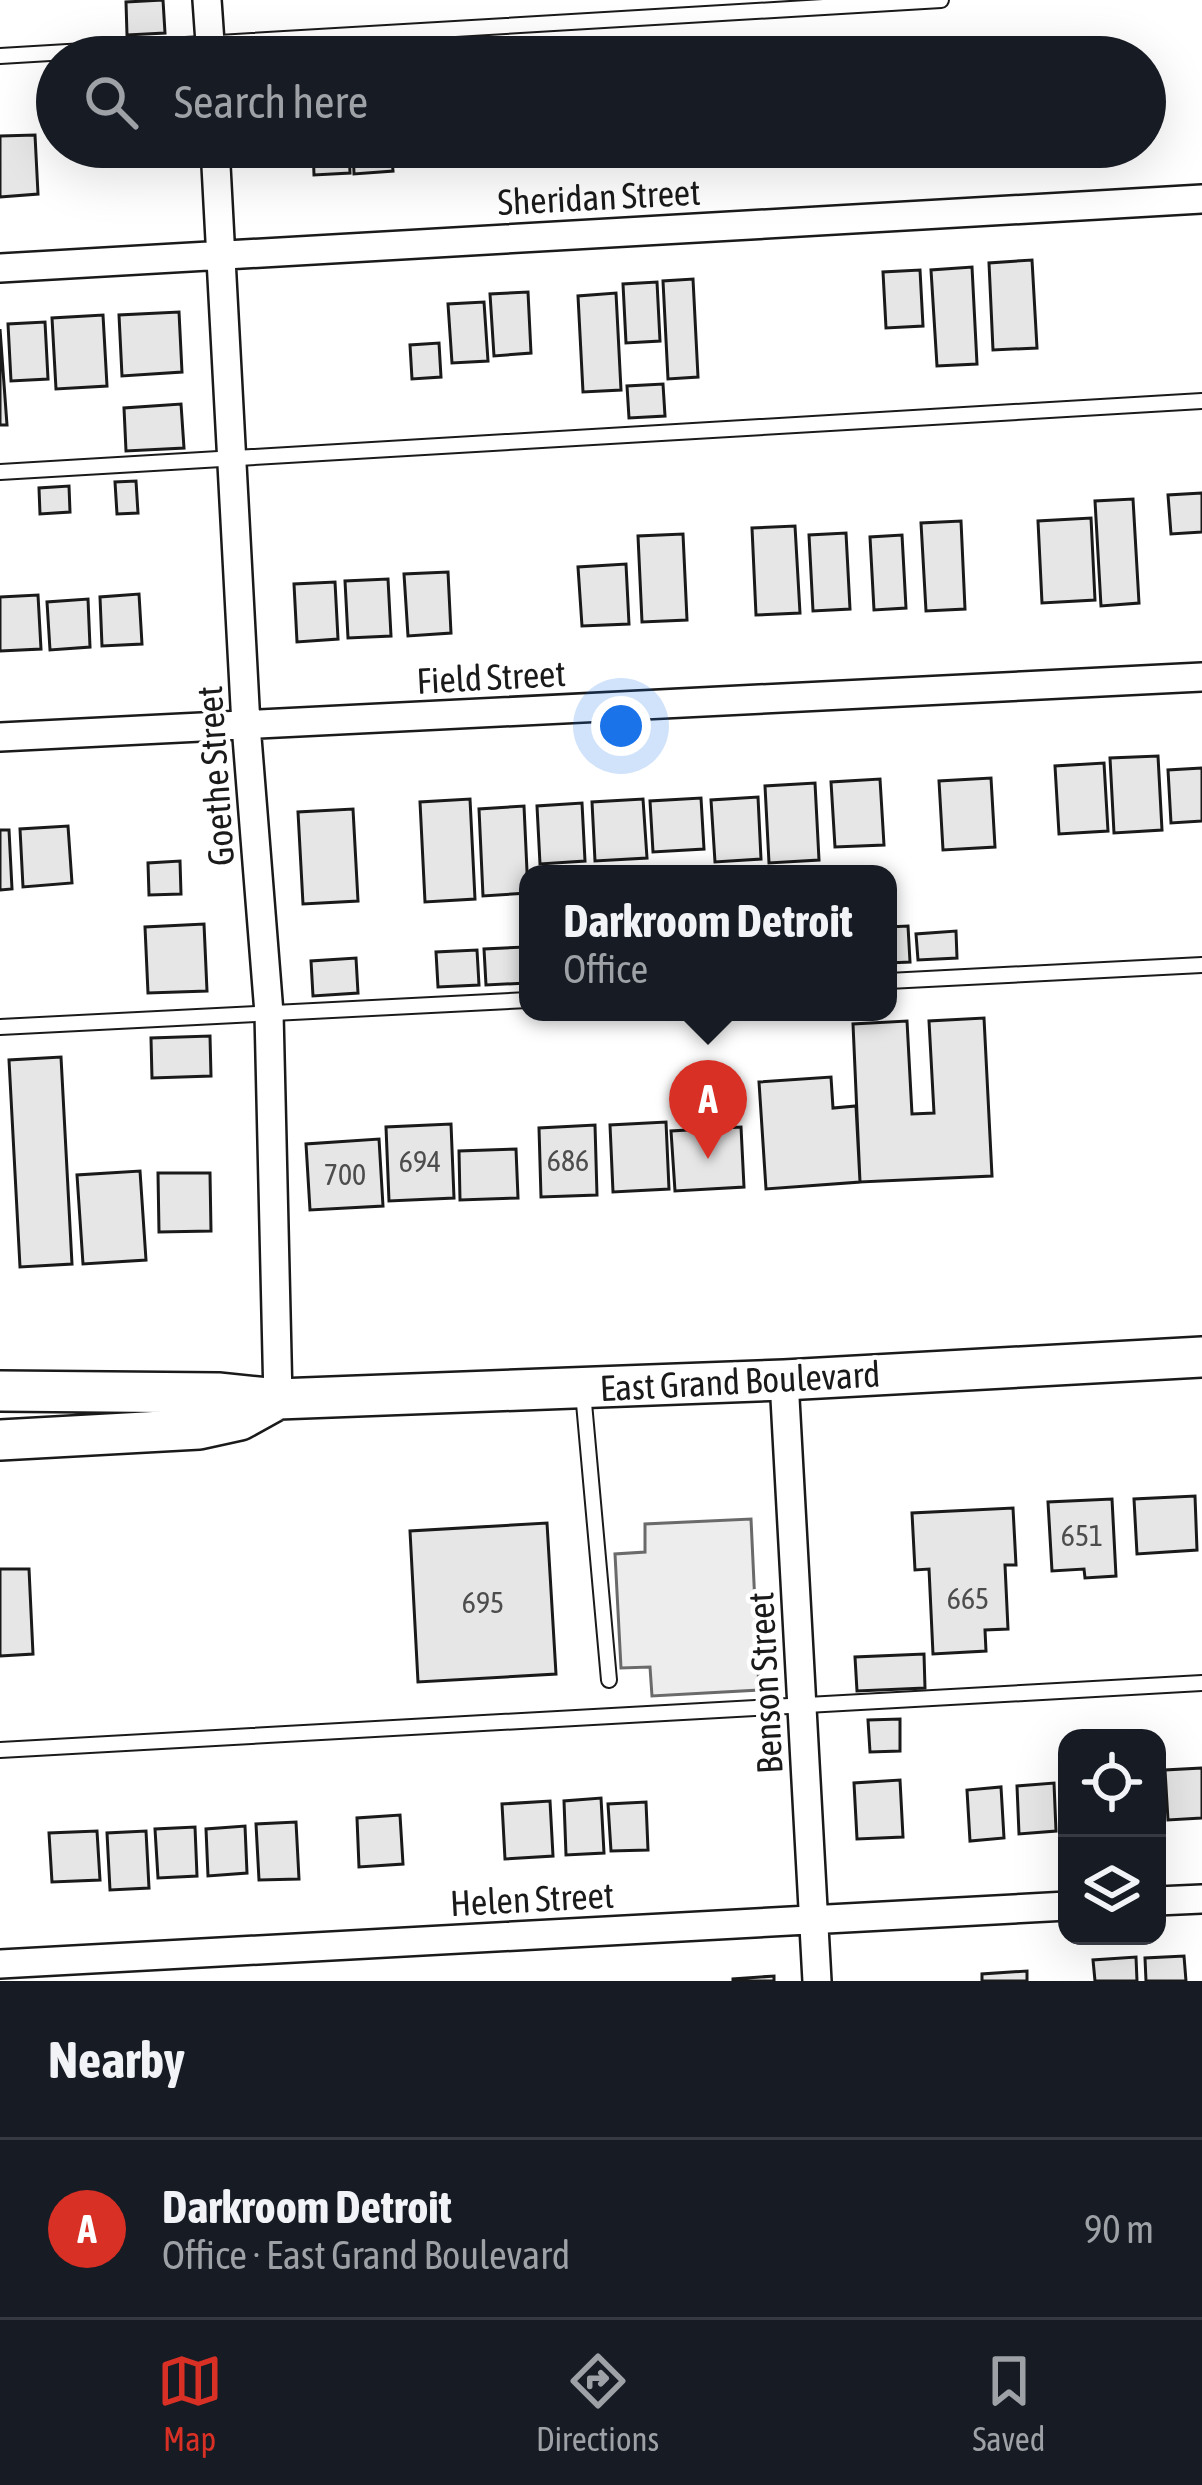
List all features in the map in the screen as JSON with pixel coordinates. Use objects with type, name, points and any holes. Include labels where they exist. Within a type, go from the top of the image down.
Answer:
[{"type":"main road","name":"East Grand Boulevard","points":[[0,1391],[278,1399],[784,1380],[1202,1357]]},
{"type":"main road","name":"East Grand Boulevard","points":[[0,1440],[200,1429],[240,1420],[278,1399]]},
{"type":"street","points":[[207,0],[209,36]]},
{"type":"street","name":"Goethe Street","points":[[216,168],[246,725],[269,1013],[278,1399]]},
{"type":"street","name":"Sheridan Street","points":[[0,268],[1202,199]]},
{"type":"street","name":"Field Street","points":[[0,737],[1202,677]]},
{"type":"street","name":"Benson Street","points":[[784,1380],[817,1981]]},
{"type":"street","points":[[1166,1901],[1202,1899]]},
{"type":"street","name":"Helen Street","points":[[0,1964],[1058,1906]]},
{"type":"lane","points":[[415,36],[941,0]]},
{"type":"lane","points":[[0,56],[36,55]]},
{"type":"lane","points":[[0,472],[1202,401]]},
{"type":"lane","points":[[897,981],[1202,964]]},
{"type":"lane","points":[[0,1027],[519,1000]]},
{"type":"lane","points":[[583,1388],[609,1680]]},
{"type":"lane","points":[[0,1750],[1202,1683]]},
{"type":"shaded area","points":[[751,1519],[759,1690],[652,1696],[650,1667],[621,1668],[615,1554],[645,1552],[645,1524]]},
{"type":"building","points":[[163,0],[165,33],[127,35],[126,2]]},
{"type":"building","points":[[35,135],[38,194],[0,197],[0,136]]},
{"type":"building","points":[[314,168],[350,168],[350,173],[314,175]]},
{"type":"building","points":[[354,168],[393,168],[393,171],[354,174]]},
{"type":"building","points":[[1032,260],[1037,348],[993,350],[989,263]]},
{"type":"building","points":[[972,267],[977,364],[937,366],[931,270]]},
{"type":"building","points":[[920,270],[923,326],[886,328],[883,272]]},
{"type":"building","points":[[693,279],[698,377],[668,379],[663,281]]},
{"type":"building","points":[[657,282],[660,341],[626,343],[623,284]]},
{"type":"building","points":[[528,292],[531,353],[494,356],[490,294]]},
{"type":"building","points":[[616,293],[621,390],[583,392],[578,296]]},
{"type":"building","points":[[484,302],[488,361],[452,363],[448,304]]},
{"type":"building","points":[[179,312],[182,372],[122,376],[119,315]]},
{"type":"building","points":[[103,315],[107,386],[56,389],[52,318]]},
{"type":"building","points":[[45,322],[48,379],[11,381],[8,324]]},
{"type":"building","points":[[0,329],[7,425],[0,425]]},
{"type":"building","points":[[439,343],[441,377],[412,379],[410,345]]},
{"type":"building","points":[[663,384],[665,416],[629,418],[627,386]]},
{"type":"building","points":[[181,404],[184,448],[126,451],[124,408]]},
{"type":"building","points":[[136,481],[138,513],[117,514],[115,482]]},
{"type":"building","points":[[69,486],[70,512],[40,514],[39,488]]},
{"type":"building","points":[[1202,493],[1202,532],[1171,534],[1168,495]]},
{"type":"building","points":[[1133,499],[1139,603],[1101,606],[1095,501]]},
{"type":"building","points":[[1091,518],[1095,600],[1042,603],[1038,521]]},
{"type":"building","points":[[961,521],[965,609],[926,611],[921,523]]},
{"type":"building","points":[[795,526],[800,613],[756,615],[752,528]]},
{"type":"building","points":[[846,533],[850,609],[813,611],[809,535]]},
{"type":"building","points":[[683,534],[687,620],[642,622],[638,536]]},
{"type":"building","points":[[902,535],[906,608],[874,610],[870,537]]},
{"type":"building","points":[[626,564],[629,624],[582,626],[578,567]]},
{"type":"building","points":[[448,572],[451,633],[408,636],[404,574]]},
{"type":"building","points":[[388,579],[391,636],[348,638],[345,581]]},
{"type":"building","points":[[335,582],[338,639],[297,642],[294,584]]},
{"type":"building","points":[[139,594],[142,644],[102,646],[100,597]]},
{"type":"building","points":[[38,595],[41,649],[0,651],[0,597]]},
{"type":"building","points":[[88,599],[90,647],[50,650],[47,602]]},
{"type":"building","points":[[1158,756],[1162,830],[1114,833],[1110,758]]},
{"type":"building","points":[[1104,763],[1108,831],[1059,834],[1055,766]]},
{"type":"building","points":[[1202,768],[1202,821],[1171,823],[1168,770]]},
{"type":"building","points":[[991,778],[995,847],[943,850],[939,781]]},
{"type":"building","points":[[880,779],[884,845],[835,847],[831,782]]},
{"type":"building","points":[[815,783],[819,860],[769,863],[765,786]]},
{"type":"building","points":[[758,797],[761,859],[715,862],[711,800]]},
{"type":"building","points":[[701,798],[704,849],[653,852],[650,801]]},
{"type":"building","points":[[470,799],[475,899],[425,902],[420,802]]},
{"type":"building","points":[[643,799],[647,858],[595,861],[592,802]]},
{"type":"building","points":[[582,803],[585,861],[540,864],[537,806]]},
{"type":"building","points":[[524,806],[527,865],[519,865],[519,894],[483,896],[479,809]]},
{"type":"building","points":[[353,809],[358,901],[303,904],[298,812]]},
{"type":"building","points":[[68,826],[72,883],[23,887],[20,829]]},
{"type":"building","points":[[0,830],[9,830],[12,889],[0,890]]},
{"type":"building","points":[[180,861],[181,894],[149,895],[148,863]]},
{"type":"building","points":[[204,924],[207,991],[148,993],[145,927]]},
{"type":"building","points":[[908,926],[910,962],[897,963],[897,927]]},
{"type":"building","points":[[956,931],[957,958],[918,960],[916,934]]},
{"type":"building","points":[[519,947],[519,983],[486,985],[484,949]]},
{"type":"building","points":[[477,950],[479,985],[438,987],[436,952]]},
{"type":"building","points":[[356,958],[358,993],[313,996],[311,961]]},
{"type":"building","points":[[984,1018],[992,1176],[860,1182],[853,1024],[907,1021],[912,1114],[934,1113],[929,1021]]},
{"type":"building","points":[[210,1036],[211,1076],[152,1078],[151,1038]]},
{"type":"building","points":[[61,1057],[72,1264],[20,1267],[9,1060]]},
{"type":"building","points":[[831,1077],[833,1108],[856,1106],[860,1182],[766,1189],[759,1082]]},
{"type":"building","points":[[666,1122],[669,1189],[613,1192],[610,1125]]},
{"type":"building","points":[[451,1124],[454,1198],[389,1201],[386,1127]]},
{"type":"building","points":[[595,1125],[597,1195],[541,1197],[539,1128]]},
{"type":"building","points":[[741,1127],[744,1187],[675,1191],[671,1131]]},
{"type":"building","points":[[379,1139],[383,1206],[310,1210],[306,1144]]},
{"type":"building","points":[[516,1149],[518,1198],[460,1200],[459,1151]]},
{"type":"building","points":[[140,1171],[146,1260],[83,1264],[77,1175]]},
{"type":"building","points":[[158,1173],[210,1173],[211,1231],[159,1232]]},
{"type":"building","points":[[1195,1496],[1197,1550],[1137,1554],[1134,1499]]},
{"type":"building","points":[[1112,1499],[1116,1576],[1085,1578],[1084,1569],[1052,1571],[1048,1502]]},
{"type":"building","points":[[1013,1508],[1016,1565],[1005,1565],[1008,1629],[985,1630],[986,1651],[933,1654],[929,1569],[915,1570],[912,1513]]},
{"type":"building","points":[[547,1523],[556,1674],[418,1682],[410,1531]]},
{"type":"building","points":[[0,1569],[29,1569],[33,1654],[0,1656]]},
{"type":"building","points":[[924,1654],[925,1688],[857,1691],[855,1657]]},
{"type":"building","points":[[900,1719],[900,1751],[870,1752],[868,1720]]},
{"type":"building","points":[[1202,1768],[1202,1818],[1168,1820],[1166,1770]]},
{"type":"building","points":[[900,1780],[903,1837],[857,1839],[854,1783]]},
{"type":"building","points":[[1054,1783],[1056,1831],[1019,1834],[1017,1786]]},
{"type":"building","points":[[1001,1787],[1004,1838],[970,1841],[967,1790]]},
{"type":"building","points":[[601,1798],[604,1853],[566,1855],[564,1801]]},
{"type":"building","points":[[550,1801],[553,1856],[505,1859],[502,1804]]},
{"type":"building","points":[[646,1802],[648,1850],[611,1851],[608,1804]]},
{"type":"building","points":[[400,1815],[403,1864],[359,1867],[357,1818]]},
{"type":"building","points":[[296,1822],[299,1879],[259,1880],[256,1824]]},
{"type":"building","points":[[245,1826],[247,1873],[208,1876],[206,1829]]},
{"type":"building","points":[[195,1827],[197,1876],[158,1878],[155,1829]]},
{"type":"building","points":[[97,1831],[100,1880],[52,1882],[49,1833]]},
{"type":"building","points":[[146,1831],[149,1888],[110,1890],[107,1833]]},
{"type":"building","points":[[1184,1956],[1186,1981],[1146,1981],[1145,1958]]},
{"type":"building","points":[[1136,1957],[1137,1981],[1095,1981],[1093,1960]]},
{"type":"building","points":[[1027,1971],[1027,1981],[982,1981],[982,1974]]},
{"type":"building","points":[[774,1976],[774,1981],[733,1981],[733,1979]]},
{"type":"place","name":"Darkroom Detroit","points":[[708,1159]]}]
